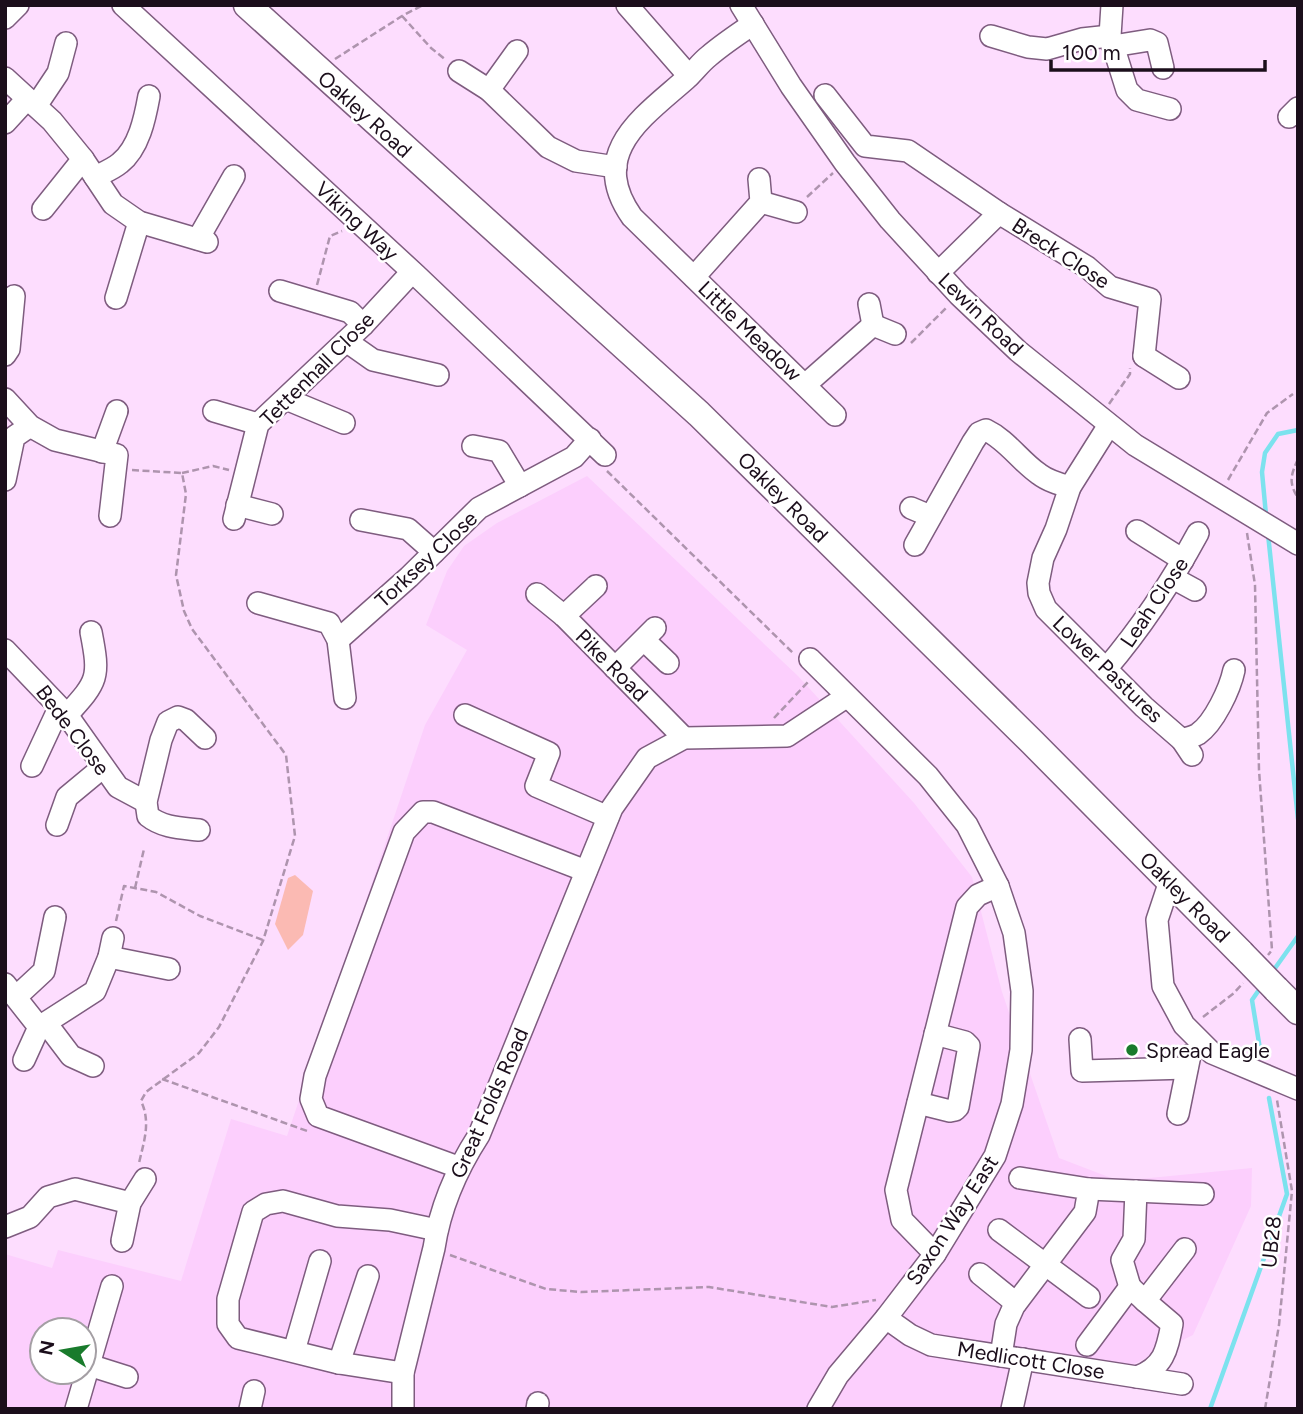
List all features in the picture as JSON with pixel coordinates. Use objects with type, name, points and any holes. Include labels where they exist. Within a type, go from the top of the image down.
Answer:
[{"type":"main road","name":"Oakley Road","points":[[247,5],[699,414],[1298,1011]]},
{"type":"street","points":[[5,18],[18,5]]},
{"type":"street","name":"Viking Way","points":[[123,5],[605,455]]},
{"type":"street","points":[[627,5],[689,76]]},
{"type":"street","name":"Lewin Road","points":[[741,5],[826,137],[890,220],[937,273],[1018,351],[1108,415],[1154,459],[1251,526],[1291,540]]},
{"type":"street","points":[[1112,5],[1111,41],[1127,90],[1137,100],[1170,109]]},
{"type":"street","points":[[459,71],[489,90],[548,147],[576,160],[616,167],[624,141],[638,120],[707,57],[753,24]]},
{"type":"street","points":[[991,36],[1028,47],[1048,49],[1082,39],[1150,40],[1157,43],[1163,68]]},
{"type":"street","points":[[5,123],[32,102],[58,73],[66,43]]},
{"type":"street","points":[[489,90],[517,51]]},
{"type":"street","points":[[5,78],[52,121],[114,204],[139,222],[194,242],[234,176]]},
{"type":"street","name":"Breck Close","points":[[825,95],[865,146],[904,144],[999,213],[1087,267],[1110,287],[1158,300],[1137,360]]},
{"type":"street","points":[[95,177],[120,164],[130,152],[144,124],[149,96]]},
{"type":"street","points":[[43,209],[83,159]]},
{"type":"street","name":"Little Meadow","points":[[616,167],[620,195],[632,217],[835,415]]},
{"type":"street","points":[[759,179],[761,202],[796,212]]},
{"type":"street","name":"Little Meadow","points":[[694,277],[761,202]]},
{"type":"street","name":"Breck Close","points":[[937,273],[999,213]]},
{"type":"street","points":[[116,298],[139,222]]},
{"type":"street","name":"Tettenhall Close","points":[[272,514],[235,512],[258,424],[363,325],[412,272]]},
{"type":"street","points":[[280,291],[350,312],[363,325]]},
{"type":"street","points":[[5,355],[9,349],[14,296]]},
{"type":"street","name":"Little Meadow","points":[[805,385],[867,333],[871,315],[895,334]]},
{"type":"street","points":[[346,341],[373,360],[438,375]]},
{"type":"street","points":[[1137,360],[1179,378]]},
{"type":"street","points":[[5,399],[30,426],[55,440],[111,459]]},
{"type":"street","points":[[286,399],[344,423]]},
{"type":"street","points":[[110,516],[111,459],[117,411]]},
{"type":"street","points":[[214,411],[258,424]]},
{"type":"street","name":"Lower Pastures","points":[[1108,415],[1070,487],[1043,558],[1038,583],[1046,609],[1187,748],[1213,716],[1227,691],[1234,670]]},
{"type":"street","points":[[915,545],[920,512],[979,433],[979,423],[1038,473],[1053,482],[1070,487]]},
{"type":"street","points":[[5,481],[14,437],[30,426]]},
{"type":"street","name":"Torksey Close","points":[[338,640],[479,508],[574,457],[590,439]]},
{"type":"street","points":[[473,446],[499,451],[520,486]]},
{"type":"street","points":[[361,520],[408,529],[434,552]]},
{"type":"street","points":[[1137,531],[1178,569],[1195,590]]},
{"type":"street","name":"Leah Close","points":[[1106,669],[1126,646],[1178,569],[1198,533]]},
{"type":"street","points":[[564,616],[596,586]]},
{"type":"street","name":"Pike Road","points":[[537,594],[564,616],[684,738]]},
{"type":"street","points":[[258,603],[329,623],[338,640],[345,698]]},
{"type":"street","points":[[32,766],[63,711],[90,688],[97,663],[91,632]]},
{"type":"street","points":[[615,668],[650,634],[668,663]]},
{"type":"street","name":"Bede Close","points":[[7,656],[63,711],[118,788],[146,802]]},
{"type":"street","name":"Saxon Way East","points":[[808,661],[928,776],[967,825],[998,886],[1014,933],[1022,991],[1021,1050],[1012,1104],[995,1156],[935,1254],[838,1375],[818,1409]]},
{"type":"street","points":[[684,738],[787,736],[846,697]]},
{"type":"street","points":[[465,715],[549,753],[536,786],[610,812]]},
{"type":"street","points":[[199,830],[170,827],[154,821],[148,816],[146,802],[168,722],[178,717],[186,720],[205,738]]},
{"type":"street","name":"Great Folds Road","points":[[403,1409],[403,1373],[435,1239],[458,1167],[479,1135],[610,812],[647,758],[684,738]]},
{"type":"street","points":[[57,825],[67,797],[102,768]]},
{"type":"street","points":[[458,1167],[318,1116],[311,1099],[320,1064],[404,832],[423,812],[433,812],[586,871]]},
{"type":"street","points":[[1170,881],[1157,920],[1163,986],[1191,1032],[1212,1053],[1298,1089]]},
{"type":"street","points":[[935,1254],[902,1220],[896,1190],[967,907],[978,895],[998,886]]},
{"type":"street","points":[[55,917],[44,971],[11,991],[71,1056],[93,1066]]},
{"type":"street","points":[[24,1060],[43,1025],[95,991],[111,948],[169,969]]},
{"type":"street","points":[[1178,1114],[1191,1032]]},
{"type":"street","points":[[918,1103],[950,1111],[958,1107],[970,1046],[965,1042],[935,1034]]},
{"type":"street","points":[[1080,1039],[1082,1071],[1187,1068]]},
{"type":"street","points":[[1020,1178],[1089,1189],[1203,1194]]},
{"type":"street","points":[[122,1241],[130,1203],[145,1179]]},
{"type":"street","points":[[5,1227],[30,1217],[48,1197],[75,1189],[130,1203]]},
{"type":"street","points":[[1001,1356],[1006,1324],[1016,1303],[1085,1212],[1089,1189]]},
{"type":"street","points":[[1136,1191],[1134,1239],[1122,1260],[1138,1294],[1172,1324],[1167,1352],[1150,1372],[1137,1377]]},
{"type":"street","points":[[403,1373],[340,1363],[238,1338],[228,1324],[228,1299],[253,1212],[266,1204],[284,1201],[337,1216],[390,1220],[435,1239]]},
{"type":"street","points":[[999,1230],[1089,1297]]},
{"type":"street","points":[[1087,1345],[1185,1249]]},
{"type":"street","points":[[294,1351],[320,1261]]},
{"type":"street","points":[[980,1274],[1016,1303]]},
{"type":"street","points":[[340,1363],[368,1276]]},
{"type":"street","points":[[98,1334],[112,1286]]},
{"type":"street","name":"Medlicott Close","points":[[891,1311],[910,1335],[931,1345],[1182,1384]]},
{"type":"street","points":[[1012,1409],[1023,1359]]},
{"type":"street","points":[[98,1368],[127,1377]]},
{"type":"street","points":[[76,1409],[83,1386]]},
{"type":"path","points":[[317,71],[423,5]]},
{"type":"path","points":[[402,16],[431,48],[459,71]]},
{"type":"path","points":[[796,212],[800,202],[832,173]]},
{"type":"path","points":[[313,300],[330,236],[354,219]]},
{"type":"path","points":[[895,334],[896,332],[911,343],[947,306]]},
{"type":"path","points":[[1108,415],[1137,360]]},
{"type":"path","points":[[1223,481],[1229,480],[1267,413],[1293,394]]},
{"type":"path","points":[[605,455],[596,460],[808,661],[769,723],[768,736]]},
{"type":"path","points":[[111,459],[182,473],[213,466],[245,473]]},
{"type":"path","points":[[1298,459],[1290,479],[1291,487],[1298,498]]},
{"type":"path","points":[[145,1179],[146,1173],[137,1172],[148,1122],[141,1101],[146,1092],[199,1053],[219,1027],[263,940],[295,836],[286,755],[192,629],[184,611],[176,575],[186,494],[182,473]]},
{"type":"path","points":[[1191,1032],[1234,993],[1252,963],[1272,950],[1259,770],[1251,526]]},
{"type":"path","points":[[135,888],[144,849]]},
{"type":"path","points":[[111,948],[124,886],[156,892],[201,916],[263,940]]},
{"type":"path","name":"UB28","points":[[1265,1409],[1279,1325],[1292,1191],[1274,1079]]},
{"type":"path","points":[[435,1239],[502,1275],[546,1289],[581,1292],[709,1287],[831,1307],[884,1299],[891,1311]]},
{"type":"shaded area","points":[[587,476],[798,676],[914,803],[972,877],[1002,992],[1059,1158],[1119,1181],[1252,1168],[1251,1206],[1193,1335],[1130,1366],[1035,1351],[1024,1409],[5,1409],[5,1254],[52,1268],[58,1250],[181,1281],[231,1119],[287,1136],[425,725],[467,650],[426,625],[447,571],[464,546],[497,523]]},
{"type":"shaded area","points":[[295,875],[313,891],[303,935],[288,950],[275,924],[288,878]]},
{"type":"waterway","points":[[1266,515],[1262,472],[1265,453],[1278,434],[1298,430]]},
{"type":"waterway","points":[[1268,534],[1298,819]]},
{"type":"waterway","points":[[1273,971],[1298,936]]},
{"type":"waterway","points":[[1260,1049],[1252,1000],[1261,987]]},
{"type":"waterway","points":[[1210,1409],[1287,1194],[1269,1098]]},
{"type":"place","name":"Spread Eagle","points":[[1132,1050]]}]
